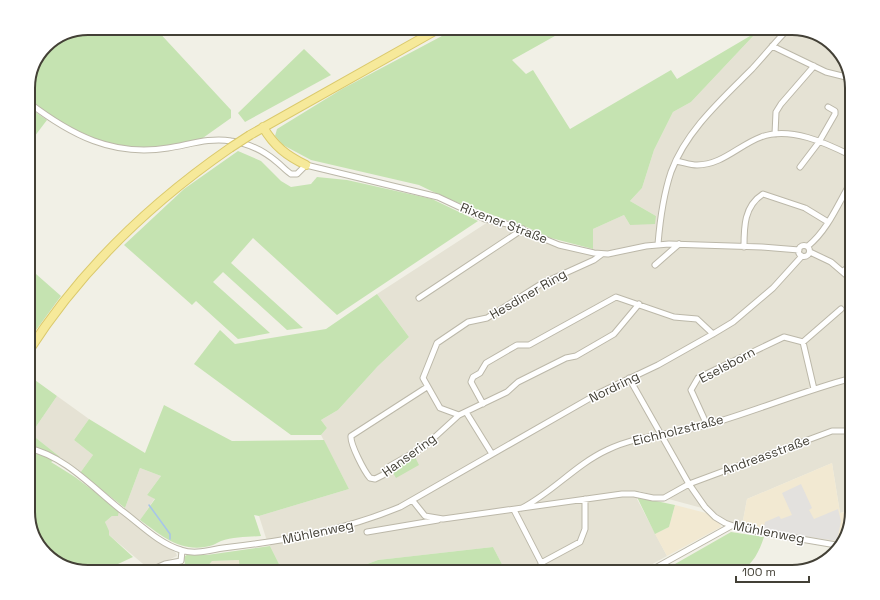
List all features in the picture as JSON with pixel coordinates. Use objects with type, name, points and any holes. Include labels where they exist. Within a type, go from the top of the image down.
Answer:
[{"type":"main road","points":[[35,341],[47,322],[78,282],[112,244],[178,186],[230,148],[263,127],[427,35]]},
{"type":"main road","points":[[263,127],[272,142],[285,154],[306,165]]},
{"type":"street","points":[[658,244],[663,201],[676,161],[688,140],[701,122],[782,35]]},
{"type":"street","points":[[772,46],[814,66],[844,77]]},
{"type":"street","points":[[775,134],[776,112],[781,104],[814,66]]},
{"type":"street","points":[[800,167],[819,142],[835,114],[835,111],[828,107]]},
{"type":"street","points":[[35,108],[47,117],[76,134],[120,149],[150,151],[211,140],[230,140],[262,151],[291,174],[300,173],[306,165]]},
{"type":"street","points":[[676,161],[696,165],[707,164],[719,160],[746,143],[762,136],[775,134],[801,136],[845,153]]},
{"type":"street","name":"Rixener Straße","points":[[306,165],[427,194],[485,219],[523,229],[559,245],[602,254],[658,244],[799,250]]},
{"type":"street","points":[[843,272],[831,262],[809,249],[802,246],[799,250],[802,256],[807,256],[809,249],[828,222],[845,192]]},
{"type":"street","points":[[744,247],[746,215],[759,197],[763,194],[805,208],[828,222]]},
{"type":"street","points":[[419,298],[523,229]]},
{"type":"street","points":[[655,265],[679,244]]},
{"type":"street","name":"Hesdiner Ring","points":[[427,387],[423,377],[437,343],[468,322],[487,318],[541,284],[566,271],[594,260],[602,254]]},
{"type":"street","name":"Nordring","points":[[413,501],[599,393],[658,365],[733,322],[773,288],[802,256]]},
{"type":"street","points":[[483,404],[472,382],[473,377],[480,373],[484,364],[517,345],[531,344],[616,297],[674,317],[697,319],[713,334]]},
{"type":"street","points":[[427,387],[440,408],[459,415],[510,391],[518,382],[566,358],[576,356],[614,334],[639,304]]},
{"type":"street","points":[[814,389],[803,342],[841,310]]},
{"type":"street","name":"Eselsborn","points":[[707,425],[691,390],[698,378],[784,337],[803,342]]},
{"type":"street","name":"Mühlenweg","points":[[629,378],[689,484],[708,510],[720,520],[731,526],[834,544]]},
{"type":"street","name":"Eichholzstraße","points":[[516,510],[540,498],[581,464],[606,450],[630,442],[707,425],[845,380]]},
{"type":"street","name":"Hansering","points":[[427,387],[351,436],[351,441],[358,458],[370,478],[375,479],[383,475],[390,466],[426,446],[459,415]]},
{"type":"street","points":[[466,412],[492,454]]},
{"type":"street","name":"Andreasstraße","points":[[689,484],[832,431],[845,430]]},
{"type":"street","name":"Mühlenweg","points":[[35,450],[62,463],[151,532],[171,546],[182,551],[197,552],[324,533],[367,521],[413,501],[425,516],[443,519]]},
{"type":"street","name":"Mühlenweg","points":[[366,532],[443,519],[546,506],[585,499],[630,494],[661,498],[689,484]]},
{"type":"street","points":[[540,498],[540,503],[546,506]]},
{"type":"street","points":[[516,510],[541,564],[580,542],[585,529],[585,499]]},
{"type":"street","points":[[661,565],[731,526]]},
{"type":"street","points":[[163,565],[181,561],[182,551]]},
{"type":"shaded area","points":[[754,35],[799,35],[815,40],[832,53],[840,65],[845,81],[845,512],[840,513],[832,463],[747,499],[742,526],[724,519],[713,511],[639,491],[637,499],[667,556],[651,565],[502,565],[493,547],[378,560],[365,565],[280,565],[266,538],[259,516],[349,489],[321,435],[327,428],[321,420],[338,410],[378,366],[409,337],[377,294],[488,222],[528,232],[545,241],[593,249],[593,229],[624,215],[630,225],[656,216],[630,201],[642,188],[654,150],[673,112],[691,102]]},
{"type":"shaded area","points":[[57,396],[89,419],[74,440],[93,455],[80,473],[35,437],[35,428]]},
{"type":"shaded area","points":[[832,463],[840,513],[845,512],[845,519],[840,535],[836,541],[742,526],[747,499]]},
{"type":"shaded area","points":[[140,468],[161,476],[147,495],[155,498],[137,525],[176,553],[177,556],[158,565],[144,565],[109,535],[105,522],[119,510],[125,508]]},
{"type":"shaded area","points":[[801,484],[812,508],[809,510],[814,519],[838,509],[841,521],[836,541],[763,530],[765,522],[779,516],[781,519],[792,515],[782,493]]},
{"type":"shaded area","points":[[675,505],[706,513],[720,524],[721,527],[667,556],[655,534],[669,527]]},
{"type":"shaded area","points":[[240,560],[240,565],[209,565],[212,561]]},
{"type":"green space","points":[[161,35],[231,110],[231,118],[200,140],[152,148],[119,147],[81,135],[35,105],[36,78],[44,59],[59,44],[78,36]]},
{"type":"green space","points":[[444,35],[557,35],[512,60],[526,74],[533,70],[570,129],[671,70],[677,79],[750,36],[748,35],[754,35],[691,102],[673,112],[654,150],[642,188],[630,201],[656,216],[655,224],[630,225],[624,215],[593,229],[593,249],[547,237],[529,228],[448,199],[419,185],[311,160],[283,145],[275,136],[277,129],[342,89]]},
{"type":"green space","points":[[304,49],[331,75],[245,122],[238,113]]},
{"type":"green space","points":[[35,112],[47,120],[35,136]]},
{"type":"green space","points":[[238,151],[261,161],[281,181],[291,187],[311,184],[317,177],[347,180],[432,199],[478,221],[337,315],[253,238],[231,263],[303,328],[287,330],[223,272],[213,282],[270,333],[238,339],[196,301],[192,305],[124,245],[184,189]]},
{"type":"green space","points":[[35,273],[61,296],[35,331]]},
{"type":"green space","points":[[377,294],[409,337],[378,366],[338,410],[321,420],[327,428],[321,435],[291,435],[194,364],[220,330],[235,344],[326,329]]},
{"type":"green space","points":[[35,380],[57,396],[35,428]]},
{"type":"green space","points":[[164,405],[232,441],[324,440],[349,489],[259,516],[254,515],[261,536],[241,537],[221,541],[213,545],[192,548],[183,546],[165,538],[140,520],[155,499],[147,495],[161,476],[140,468],[125,508],[80,473],[93,455],[74,440],[89,419],[145,453]]},
{"type":"green space","points":[[35,437],[60,457],[51,462],[75,477],[119,510],[118,516],[112,516],[105,522],[109,535],[133,557],[118,564],[81,565],[65,560],[51,549],[42,538],[37,526],[35,515]]},
{"type":"green space","points":[[414,455],[419,465],[396,478],[390,468]]},
{"type":"green space","points":[[637,497],[675,505],[669,527],[655,534]]},
{"type":"green space","points":[[731,532],[764,537],[760,548],[749,565],[673,565]]},
{"type":"green space","points":[[270,546],[280,565],[239,565],[239,560],[212,561],[209,565],[185,565],[184,557],[188,554],[207,555]]},
{"type":"green space","points":[[493,547],[502,565],[365,565],[378,560]]},
{"type":"waterway","points":[[149,505],[170,534],[170,539]]}]
